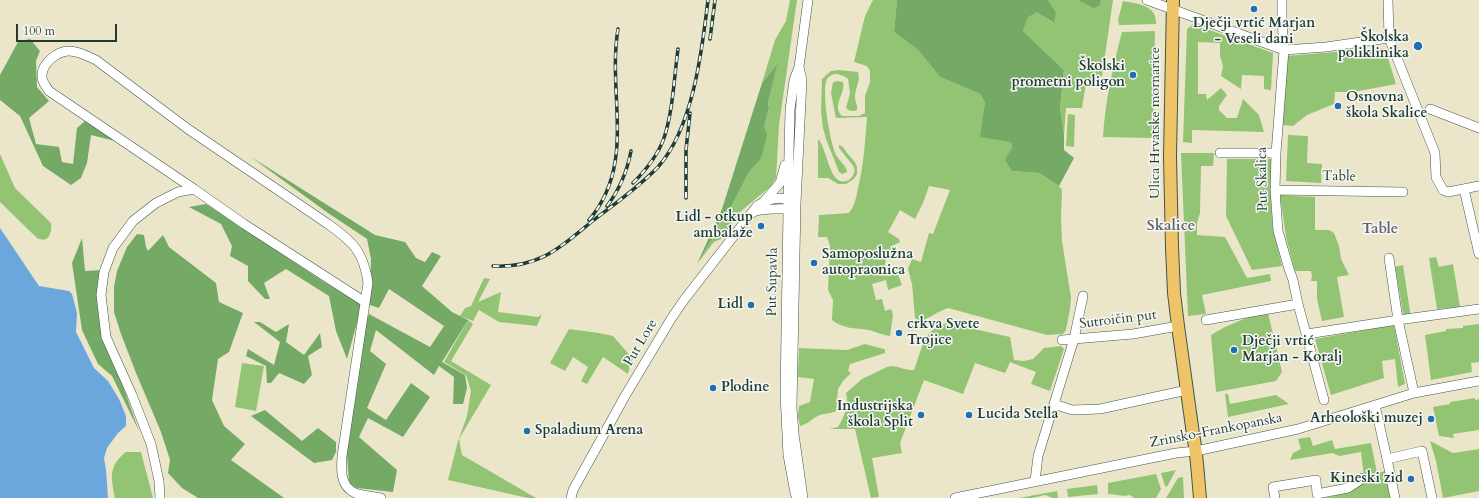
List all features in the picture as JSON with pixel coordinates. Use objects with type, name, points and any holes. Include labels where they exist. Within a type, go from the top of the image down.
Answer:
[{"type":"main road","name":"Ulica Hrvatske mornarice","points":[[1173,5],[1171,90],[1172,255],[1178,326],[1192,434],[1196,451],[1200,498]]},
{"type":"street","name":"Put Supavla","points":[[803,498],[794,434],[792,407],[791,203],[789,151],[790,110],[794,80],[799,67],[808,0]]},
{"type":"street","points":[[1147,0],[1173,5],[1284,50],[1326,47],[1389,38]]},
{"type":"street","name":"Put Skalica","points":[[1282,0],[1284,50],[1276,153],[1275,190],[1278,231],[1293,280],[1324,400]]},
{"type":"street","points":[[1388,0],[1389,38],[1435,154],[1436,177],[1439,184],[1443,190],[1448,192],[1479,186]]},
{"type":"street","points":[[365,302],[244,224],[49,91],[41,76],[44,67],[51,58],[68,51],[81,53],[96,60],[188,129],[350,241],[358,252],[366,270],[368,283],[342,456],[342,479],[347,487],[355,493],[381,498]]},
{"type":"street","name":"Put Supavla","points":[[797,498],[788,455],[785,394],[791,203],[802,80],[799,67]]},
{"type":"street","points":[[1430,109],[1479,128]]},
{"type":"street","points":[[763,202],[780,184],[789,151]]},
{"type":"street","points":[[1220,153],[1276,153]]},
{"type":"street","points":[[160,498],[159,481],[151,444],[132,395],[106,337],[101,295],[104,272],[113,248],[133,221],[156,203],[178,192],[194,189]]},
{"type":"street","points":[[1464,189],[1479,254]]},
{"type":"street","name":"Table","points":[[1275,190],[1403,192]]},
{"type":"street","name":"Put Lore","points":[[571,498],[573,490],[625,396],[684,300],[757,206],[763,202],[775,198],[791,203]]},
{"type":"street","points":[[751,212],[791,203]]},
{"type":"street","points":[[1389,258],[1398,320],[1414,394]]},
{"type":"street","points":[[1035,481],[1038,456],[1074,339],[1083,296]]},
{"type":"street","points":[[1206,320],[1298,304]]},
{"type":"street","points":[[1307,334],[1479,309]]},
{"type":"street","name":"Sutroičin put","points":[[1062,340],[1133,334],[1178,326]]},
{"type":"street","name":"Zrinsko-Frankopanska","points":[[955,498],[1176,453],[1196,451],[1298,429],[1414,394],[1479,381]]},
{"type":"street","points":[[1054,404],[1072,410],[1100,409],[1187,390]]},
{"type":"street","points":[[1375,406],[1395,498]]},
{"type":"street","points":[[1387,459],[1422,451],[1432,498]]},
{"type":"street","points":[[1275,498],[1274,486],[1316,480],[1317,494],[1348,488],[1363,478]]},
{"type":"green space","points":[[790,0],[797,0],[779,125],[776,178],[771,186],[740,212],[721,239],[714,242],[697,264],[712,239],[721,219],[731,207],[749,172],[761,159],[764,127],[769,108],[768,103],[776,65],[762,83],[775,40],[786,21]]},
{"type":"green space","points":[[873,0],[897,0],[894,32],[918,50],[940,77],[980,94],[985,103],[984,118],[1011,142],[1012,171],[1039,173],[1059,186],[1062,190],[1062,241],[1071,298],[1066,330],[1063,334],[1047,335],[948,308],[918,322],[915,318],[912,284],[908,269],[912,259],[921,262],[929,233],[933,234],[950,190],[929,186],[915,219],[900,210],[888,232],[899,239],[900,242],[892,246],[890,255],[887,255],[884,268],[897,272],[902,285],[888,290],[886,280],[872,284],[876,300],[882,299],[885,311],[891,309],[893,315],[890,336],[869,330],[845,327],[832,320],[833,300],[828,290],[830,246],[827,237],[818,237],[819,215],[849,213],[853,207],[862,171],[867,117],[836,118],[831,93],[833,82],[843,82],[843,91],[838,104],[839,112],[842,116],[859,116],[865,113],[865,96],[870,82],[870,71],[867,66],[854,62],[865,16]]},
{"type":"green space","points":[[897,0],[1048,0],[1056,12],[1054,23],[1037,12],[1028,17],[1023,31],[1064,70],[1060,108],[1064,135],[1064,150],[1074,158],[1059,186],[1039,173],[1012,171],[1005,160],[1012,148],[1011,142],[980,137],[985,103],[980,94],[940,77],[918,50],[894,32]]},
{"type":"green space","points":[[1048,0],[1078,0],[1100,5],[1101,0],[1113,0],[1102,76],[1086,83],[1082,108],[1066,108],[1064,135],[1060,108],[1064,70],[1023,31],[1028,16],[1037,11],[1053,23],[1056,12]]},
{"type":"green space","points":[[1078,0],[1101,0],[1100,5],[1094,8]]},
{"type":"green space","points":[[1123,1],[1146,6],[1153,13],[1156,24],[1119,25],[1118,20]]},
{"type":"green space","points":[[1193,24],[1273,53],[1271,90],[1264,89],[1264,76],[1242,75],[1241,89],[1221,76],[1223,66],[1220,56],[1220,43],[1198,42],[1198,94],[1206,94],[1207,100],[1221,88],[1227,95],[1219,106],[1219,110],[1227,118],[1237,118],[1243,99],[1259,115],[1264,132],[1192,130],[1192,143],[1183,142],[1187,29]]},
{"type":"green space","name":"Školski prometni poligon","points":[[1155,31],[1153,138],[1103,137],[1110,84],[1122,32]]},
{"type":"green space","points":[[30,39],[40,51],[36,61],[37,87],[49,101],[29,118],[36,144],[59,147],[62,162],[73,164],[77,128],[85,121],[119,142],[91,135],[87,163],[81,178],[71,185],[43,166],[20,116],[0,100],[0,75],[18,42]]},
{"type":"green space","points":[[1385,48],[1396,84],[1353,92],[1335,92],[1334,104],[1307,115],[1293,126],[1281,125],[1286,56]]},
{"type":"green space","points":[[777,64],[768,103],[769,108],[764,127],[767,135],[761,159],[749,172],[731,207],[721,219],[712,239],[697,264],[722,209],[762,83]]},
{"type":"green space","points":[[838,70],[858,72],[859,75],[855,94],[857,105],[856,111],[851,111],[846,108],[850,93],[847,78],[842,75],[834,74],[827,78],[825,85],[827,117],[831,140],[836,155],[847,170],[847,172],[842,174],[839,172],[826,139],[821,111],[822,79],[831,71]]},
{"type":"green space","points":[[1068,114],[1075,115],[1074,147],[1066,146]]},
{"type":"green space","points":[[1288,135],[1308,136],[1307,163],[1322,164],[1321,183],[1286,181]]},
{"type":"green space","points":[[818,139],[835,177],[838,180],[845,181],[853,175],[854,167],[839,148],[839,145],[843,147],[855,162],[857,167],[857,174],[854,179],[846,184],[838,184],[828,178],[818,178]]},
{"type":"green space","points":[[1181,153],[1214,153],[1213,166],[1201,166],[1200,213],[1197,223],[1197,235],[1225,237],[1247,278],[1270,274],[1271,281],[1202,295],[1206,314],[1188,316]]},
{"type":"green space","points":[[0,154],[15,188],[51,223],[50,234],[47,239],[44,240],[37,238],[0,202]]},
{"type":"green space","points":[[251,157],[375,235],[405,242],[416,258],[425,262],[432,252],[441,256],[422,286],[452,312],[468,320],[442,362],[465,375],[467,388],[463,404],[453,404],[454,377],[439,366],[434,375],[376,330],[370,351],[386,364],[367,408],[386,420],[411,383],[430,397],[403,437],[368,418],[359,437],[397,470],[393,492],[357,488],[349,483],[347,455],[363,327],[369,314],[430,347],[444,326],[389,289],[379,308],[370,305],[371,259],[367,239],[328,213]]},
{"type":"green space","points":[[1227,159],[1271,159],[1271,205],[1273,230],[1282,266],[1252,270],[1226,216]]},
{"type":"green space","points":[[1280,195],[1315,197],[1315,230],[1329,230],[1334,233],[1339,246],[1341,259],[1349,275],[1337,277],[1344,317],[1322,321],[1317,299],[1317,281],[1311,281],[1311,271],[1295,271],[1286,237]]},
{"type":"green space","points":[[206,204],[324,282],[362,305],[347,359],[336,331],[329,296],[286,269],[264,283],[270,299],[265,299],[248,281],[248,266],[230,256],[232,246],[221,224],[189,207]]},
{"type":"green space","points":[[137,234],[144,235],[148,251],[163,235],[169,247],[216,283],[219,302],[243,313],[229,352],[218,359],[212,400],[224,426],[245,444],[231,460],[284,498],[198,498],[182,488],[168,473],[170,460],[161,432],[136,373],[114,312],[114,287],[117,271],[127,247]]},
{"type":"green space","points":[[82,238],[85,271],[102,270],[97,298],[120,378],[139,431],[112,376],[98,364],[82,330],[72,263]]},
{"type":"green space","points":[[1436,257],[1439,267],[1453,264],[1460,307],[1437,309],[1429,258]]},
{"type":"green space","points":[[1403,265],[1411,318],[1404,319],[1395,267]]},
{"type":"green space","points":[[484,278],[490,279],[478,302],[501,292],[498,312],[538,317],[542,314],[537,326],[499,322],[479,310],[473,321],[460,316],[465,308],[471,306]]},
{"type":"green space","points":[[1267,309],[1282,372],[1276,381],[1216,392],[1211,335],[1223,328]]},
{"type":"green space","points":[[468,320],[473,324],[451,361],[491,385],[459,439],[462,455],[536,498],[528,498],[448,480],[458,441],[467,416],[471,391],[466,375],[444,362]]},
{"type":"green space","points":[[254,322],[260,322],[276,332],[289,324],[286,342],[304,355],[320,333],[322,347],[308,356],[312,375],[304,384],[279,373],[271,383],[267,383],[266,366],[246,356],[248,349],[274,365],[280,342]]},
{"type":"green space","points":[[947,323],[1010,337],[1014,360],[1024,361],[1033,359],[1044,348],[1061,346],[1064,349],[1050,391],[1031,384],[1036,372],[1010,362],[1005,373],[975,363],[963,394],[924,380],[900,443],[902,453],[872,458],[879,497],[871,498],[855,429],[829,429],[838,427],[843,419],[847,406],[846,393],[862,379],[887,367],[894,366],[907,370],[914,370],[924,341],[928,335],[939,326]]},
{"type":"green space","points":[[1479,324],[1479,362],[1471,363],[1472,372],[1431,380],[1425,335],[1446,331],[1446,329],[1463,328],[1463,326]]},
{"type":"green space","points":[[1394,325],[1405,384],[1398,387],[1395,359],[1382,361],[1384,378],[1331,395],[1315,339]]},
{"type":"green space","points":[[569,329],[613,336],[633,359],[628,374],[603,357],[587,384],[581,381],[588,367],[573,357],[565,371],[550,363]]},
{"type":"green space","points":[[865,344],[884,349],[885,353],[850,364],[848,371],[851,373],[838,389],[836,411],[820,415],[800,426],[798,416],[799,406],[810,402],[814,379],[798,377],[799,348],[847,350]]},
{"type":"green space","points":[[242,363],[264,366],[256,411],[235,407]]},
{"type":"green space","points":[[1225,394],[1228,394],[1230,404],[1276,395],[1289,404],[1228,417]]},
{"type":"green space","points":[[1475,398],[1475,400],[1479,399],[1479,430],[1453,434],[1454,438],[1439,436],[1433,407],[1450,404],[1450,402]]},
{"type":"green space","points":[[265,410],[302,441],[318,428],[336,442],[336,452],[332,460],[314,463],[251,416]]},
{"type":"green space","points":[[1310,437],[1313,446],[1332,440],[1335,449],[1371,443],[1377,473],[1386,471],[1392,498],[1322,498],[1331,497],[1355,488],[1364,477],[1361,452],[1339,456],[1333,453],[1290,460],[1293,453],[1301,449],[1298,439]]},
{"type":"green space","points":[[1430,441],[1453,453],[1479,449],[1479,491],[1443,498],[1436,461]]},
{"type":"green space","points":[[126,452],[141,452],[153,498],[115,498],[112,484],[112,473],[116,462]]},
{"type":"green space","points":[[1176,470],[1167,487],[1165,486],[1161,473]]},
{"type":"green space","points":[[1156,474],[1161,489],[1156,498],[1134,498],[1130,495],[1124,496],[1108,494],[1108,483]]},
{"type":"green space","points":[[1183,477],[1184,498],[1166,498],[1178,478]]},
{"type":"green space","points":[[1097,485],[1098,494],[1068,497],[1067,489]]},
{"type":"green space","points":[[1057,491],[1058,498],[1045,495],[1032,498],[1019,498]]},
{"type":"water","points":[[0,228],[39,286],[69,291],[72,294],[77,313],[76,332],[94,368],[108,381],[119,399],[126,416],[126,426],[118,433],[107,448],[104,458],[108,498],[0,498]]},
{"type":"railway","points":[[493,266],[522,264],[535,260],[557,249],[634,189],[658,167],[670,151],[680,132],[688,110],[699,65],[708,0]]},
{"type":"railway","points":[[710,39],[715,0]]},
{"type":"railway","points":[[589,220],[604,198],[612,175],[616,152],[616,54],[618,29]]},
{"type":"railway","points":[[633,183],[651,162],[664,138],[671,106],[678,49]]},
{"type":"railway","points":[[686,198],[686,150],[690,113]]},
{"type":"railway","points":[[607,206],[616,193],[622,180],[631,151]]},
{"type":"place","name":"Dječji vrtić Marjan - Veseli dani","points":[[1254,9]]},
{"type":"place","name":"Školska poliklinika","points":[[1418,46]]},
{"type":"place","name":"Školski prometni poligon","points":[[1133,75]]},
{"type":"place","name":"Osnovna škola Skalice","points":[[1338,106]]},
{"type":"place","name":"Lidl - otkup ambalaže","points":[[761,226]]},
{"type":"place","name":"Samoposlužna autopraonica","points":[[814,263]]},
{"type":"place","name":"Lidl","points":[[751,305]]},
{"type":"place","name":"crkva Svete Trojice","points":[[899,333]]},
{"type":"place","name":"Dječji vrtić Marjan - Koralj","points":[[1234,350]]},
{"type":"place","name":"Plodine","points":[[713,388]]},
{"type":"place","name":"Industrijska škola Split","points":[[921,415]]},
{"type":"place","name":"Lucida Stella","points":[[969,415]]},
{"type":"place","name":"Arheološki muzej","points":[[1431,419]]},
{"type":"place","name":"Spaladium Arena","points":[[527,431]]},
{"type":"place","name":"Kineski zid","points":[[1411,479]]},
{"type":"district","name":"Skalice","points":[[1171,227]]},
{"type":"district","name":"Table","points":[[1380,230]]}]
